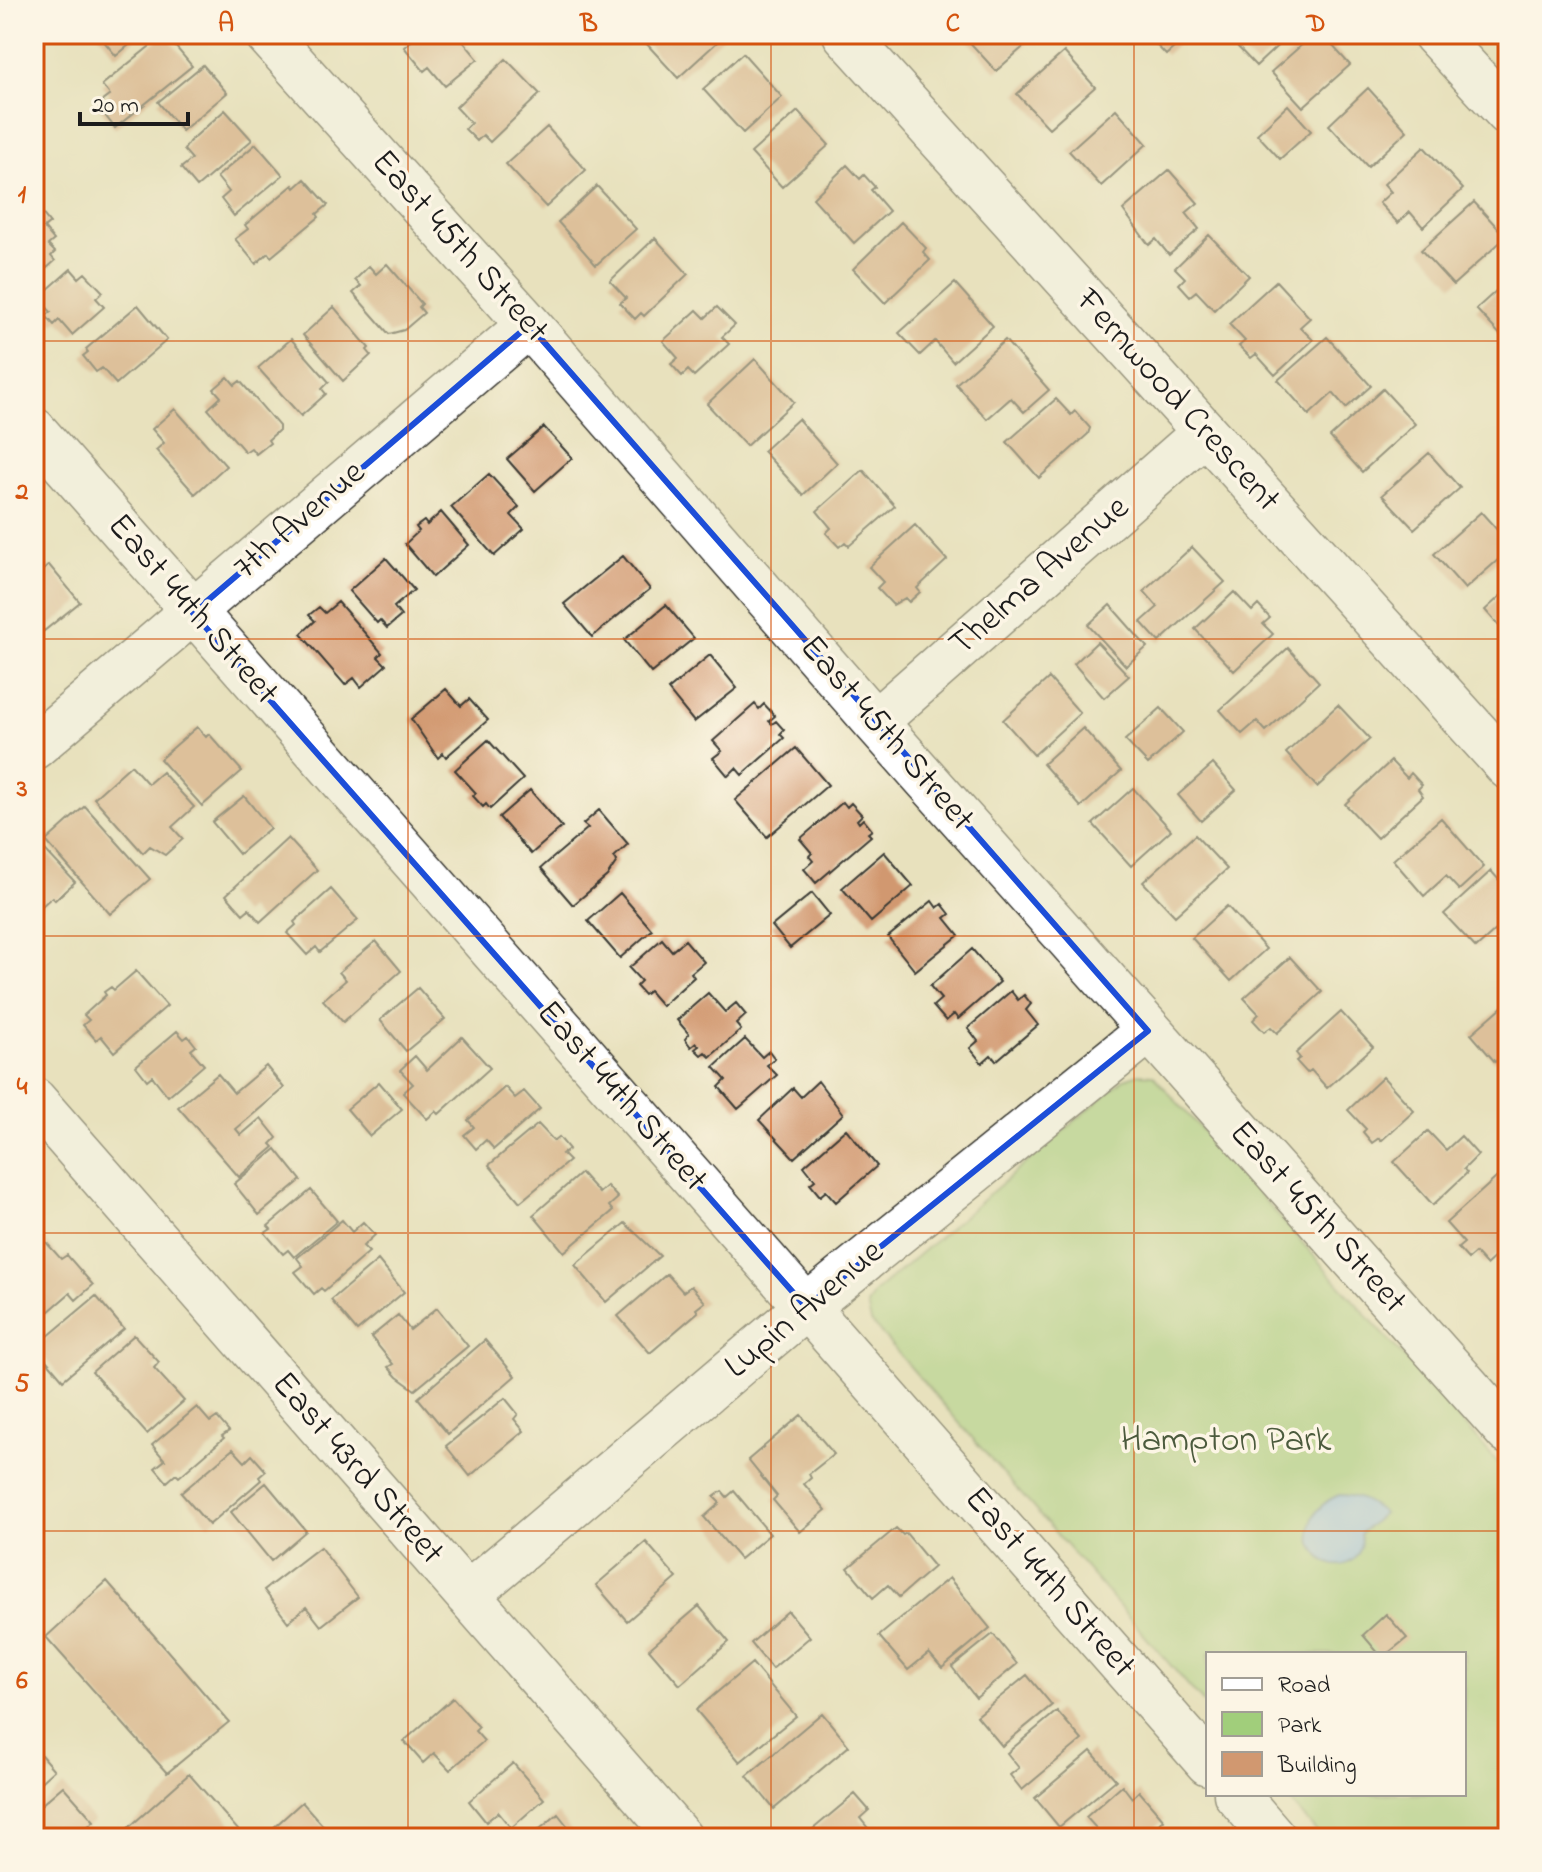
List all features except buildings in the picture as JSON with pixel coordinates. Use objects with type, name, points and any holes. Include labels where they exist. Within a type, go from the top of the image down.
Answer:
[{"type":"street","name":"East 45th Street","points":[[267,34],[529,325],[1148,1031],[1508,1432]]},
{"type":"street","name":"Fernwood Crescent","points":[[845,34],[1508,767]]},
{"type":"street","points":[[1435,34],[1508,113]]},
{"type":"street","name":"7th Avenue","points":[[34,747],[529,325]]},
{"type":"street","name":"East 44th Street","points":[[34,430],[1206,1761]]},
{"type":"street","name":"Thelma Avenue","points":[[875,722],[1205,432]]},
{"type":"street","name":"Lupin Avenue","points":[[467,1595],[806,1307],[1148,1031]]},
{"type":"street","name":"East 43rd Street","points":[[34,1100],[680,1838]]},
{"type":"street","points":[[1238,1796],[1274,1838]]},
{"type":"highlighted area","points":[[529,325],[1148,1031],[806,1307],[193,613]]},
{"type":"green space","name":"Hampton Park","points":[[1139,1074],[1153,1075],[1508,1474],[1508,1838],[1322,1838],[1285,1796],[1466,1796],[1466,1652],[1206,1652],[1206,1706],[871,1322],[867,1305],[874,1293],[1124,1079]]},
{"type":"water","points":[[1339,1495],[1362,1500],[1383,1513],[1360,1534],[1356,1557],[1338,1565],[1318,1555],[1310,1531],[1313,1518],[1322,1505]]}]
